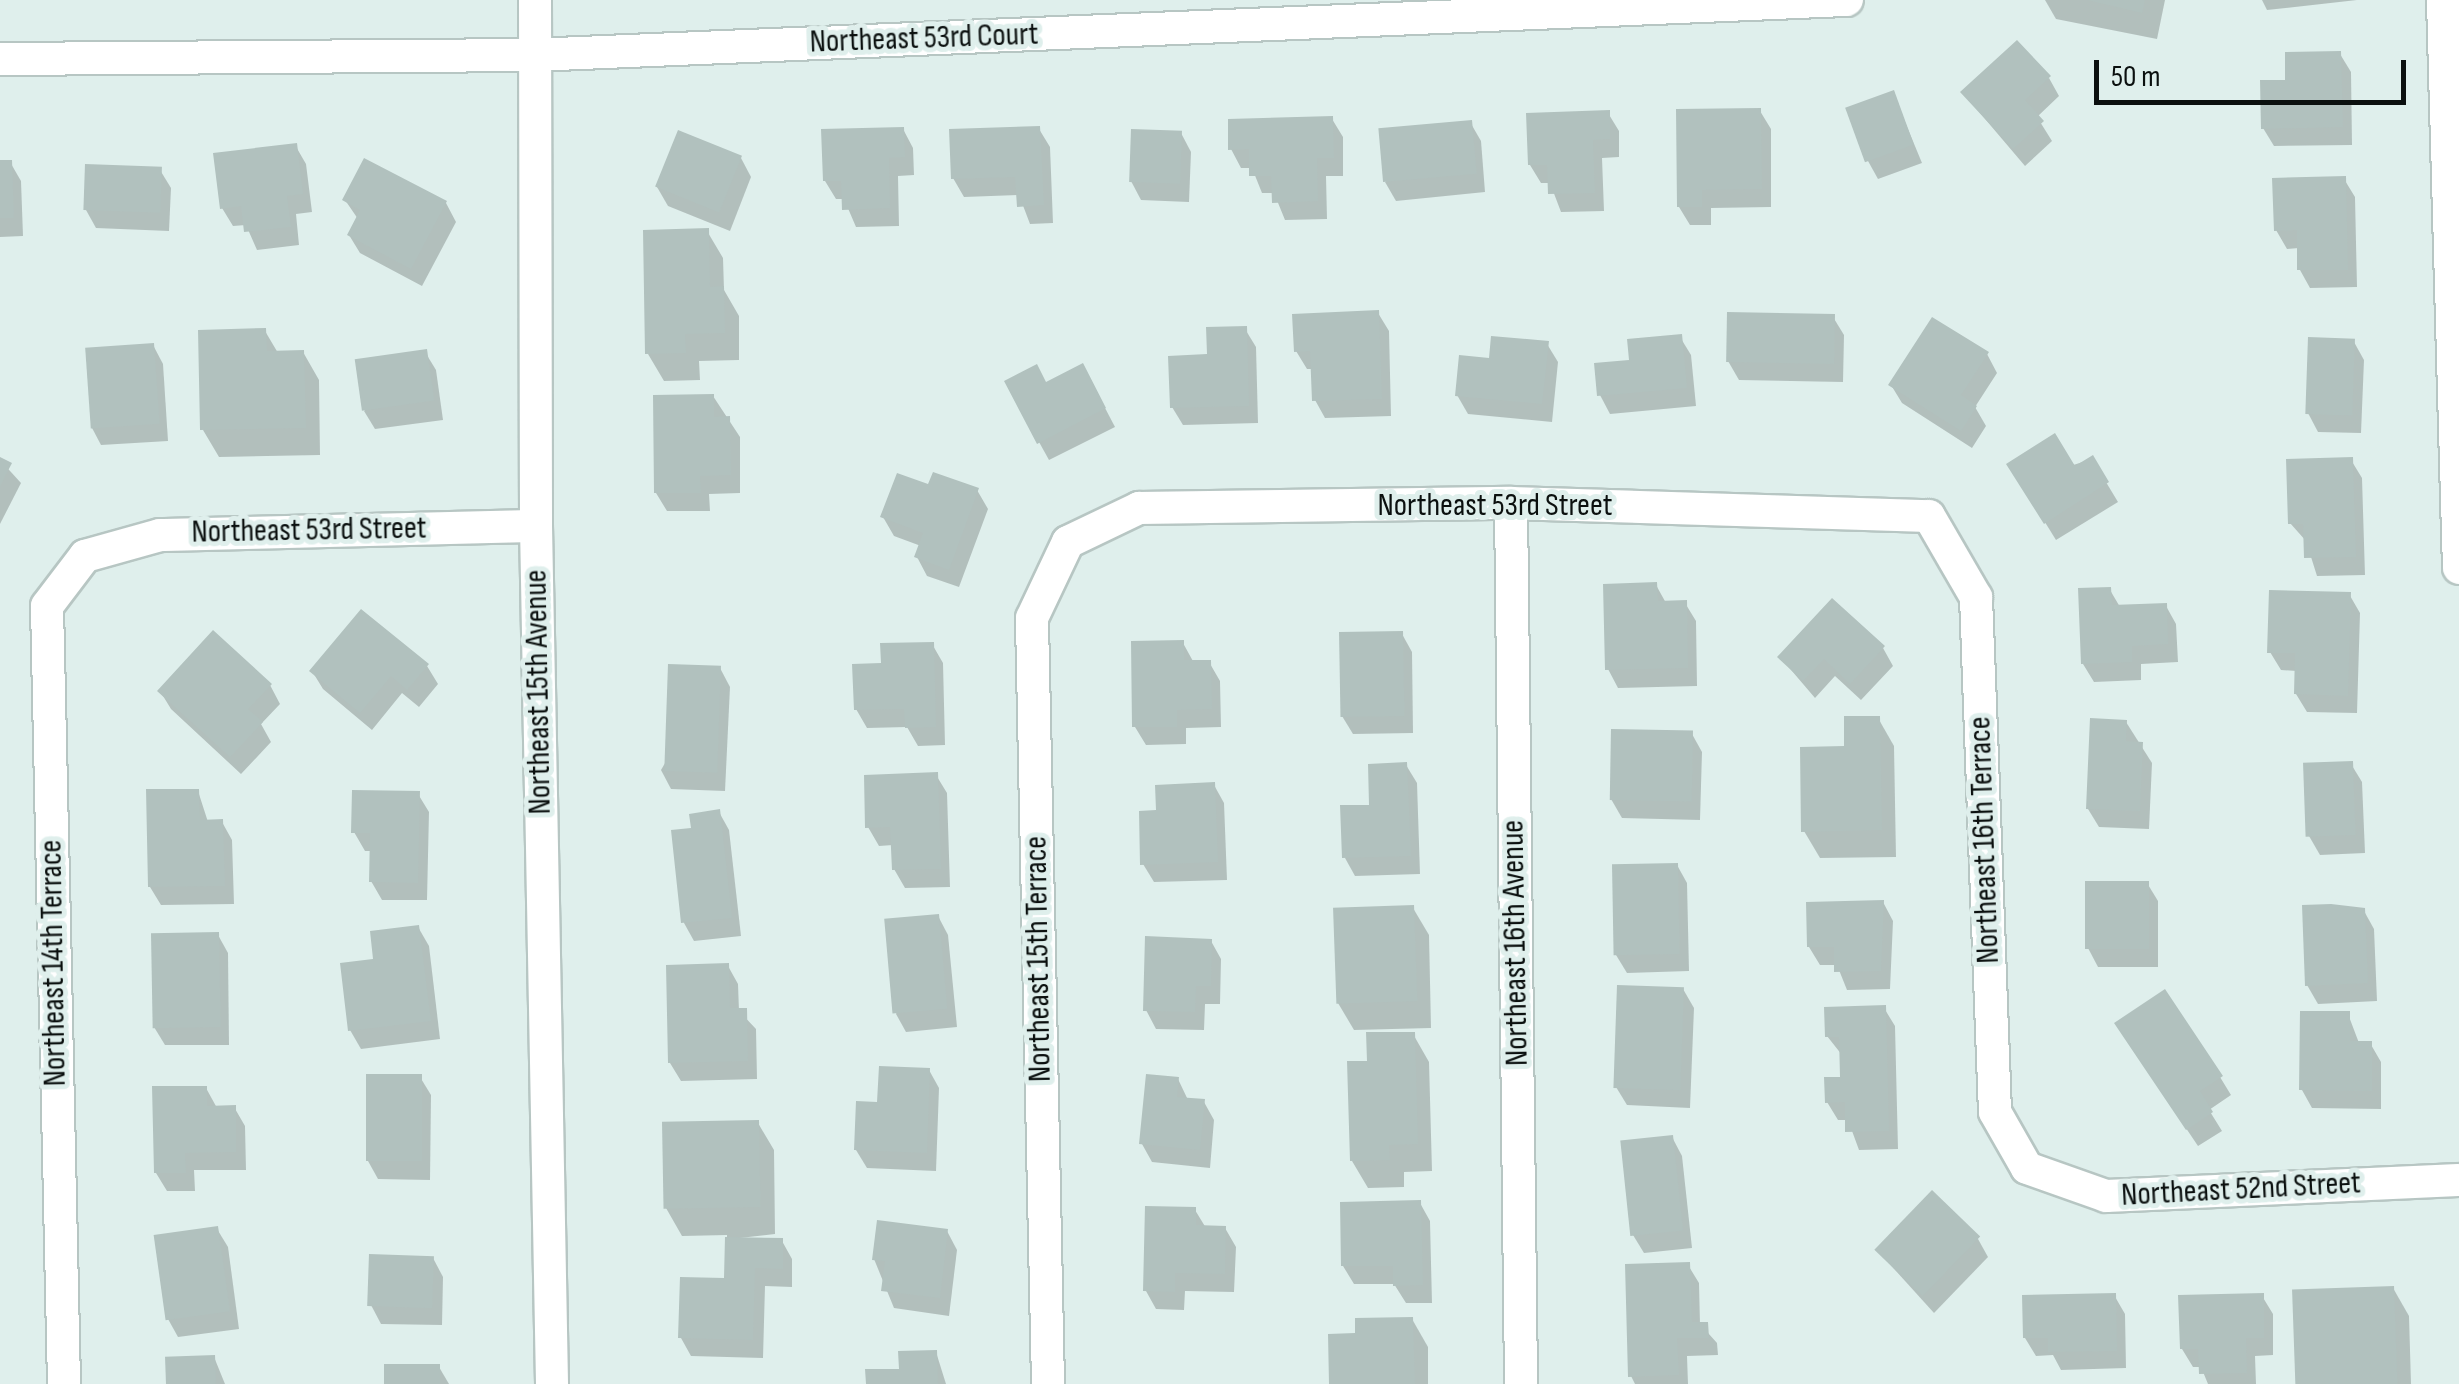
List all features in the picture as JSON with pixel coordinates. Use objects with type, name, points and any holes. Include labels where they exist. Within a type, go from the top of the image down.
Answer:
[{"type":"street","name":"Northeast 15th Avenue","points":[[534,0],[536,526],[552,1384]]},
{"type":"street","name":"Northeast 53rd Court","points":[[0,58],[532,55],[1847,0]]},
{"type":"street","points":[[2444,0],[2459,568]]},
{"type":"street","name":"Northeast 53rd Street","points":[[1068,542],[1139,508],[1511,503],[1930,516]]},
{"type":"street","name":"Northeast 16th Avenue","points":[[1511,503],[1521,1384]]},
{"type":"street","name":"Northeast 16th Terrace","points":[[1930,516],[1976,598],[1995,1112],[2026,1168]]},
{"type":"street","name":"Northeast 53rd Street","points":[[85,556],[160,535],[536,526]]},
{"type":"street","name":"Northeast 15th Terrace","points":[[1048,1384],[1032,618],[1068,542]]},
{"type":"street","name":"Northeast 14th Terrace","points":[[64,1384],[46,606],[85,556]]},
{"type":"street","name":"Northeast 52nd Street","points":[[2026,1168],[2106,1196],[2459,1180]]},
{"type":"building","points":[[2087,0],[2145,0],[2142,13]]},
{"type":"building","points":[[2017,40],[2051,76],[2025,100],[2044,121],[2013,149],[1960,92]]},
{"type":"building","points":[[2341,51],[2343,127],[2261,129],[2260,80],[2285,80],[2285,52]]},
{"type":"building","points":[[1894,90],[1914,145],[1865,162],[1845,108]]},
{"type":"building","points":[[1761,108],[1762,189],[1702,190],[1702,207],[1677,207],[1676,109]]},
{"type":"building","points":[[1610,110],[1610,139],[1593,140],[1595,193],[1548,194],[1547,165],[1528,165],[1526,113]]},
{"type":"building","points":[[1333,116],[1334,158],[1317,158],[1318,201],[1272,203],[1271,176],[1249,176],[1249,149],[1228,150],[1228,119]]},
{"type":"building","points":[[1472,120],[1477,174],[1383,182],[1378,128]]},
{"type":"building","points":[[1040,126],[1044,205],[1017,207],[1015,177],[951,179],[949,129]]},
{"type":"building","points":[[904,127],[905,157],[889,158],[890,208],[842,210],[841,181],[823,181],[821,129]]},
{"type":"building","points":[[1131,129],[1182,131],[1180,184],[1129,182]]},
{"type":"building","points":[[678,130],[742,156],[719,212],[655,187]]},
{"type":"building","points":[[297,143],[303,194],[287,196],[291,227],[244,232],[241,206],[220,209],[213,153]]},
{"type":"building","points":[[364,158],[447,201],[411,269],[347,235],[360,210],[342,200]]},
{"type":"building","points":[[0,160],[12,160],[14,218],[0,218]]},
{"type":"building","points":[[85,164],[162,167],[160,213],[83,210]]},
{"type":"building","points":[[2346,176],[2348,270],[2297,270],[2297,230],[2274,231],[2272,178]]},
{"type":"building","points":[[709,228],[710,287],[724,286],[725,333],[685,334],[686,353],[645,354],[643,230]]},
{"type":"building","points":[[1379,310],[1382,399],[1312,401],[1310,351],[1294,352],[1292,314]]},
{"type":"building","points":[[1727,312],[1835,314],[1834,364],[1726,362]]},
{"type":"building","points":[[1932,317],[1989,352],[1961,395],[1977,406],[1961,431],[1888,385]]},
{"type":"building","points":[[1247,326],[1249,406],[1170,408],[1168,356],[1207,354],[1206,327]]},
{"type":"building","points":[[266,328],[267,351],[304,350],[306,428],[200,430],[198,330]]},
{"type":"building","points":[[1682,334],[1687,388],[1597,396],[1594,363],[1629,360],[1627,339]]},
{"type":"building","points":[[1491,336],[1549,341],[1542,404],[1455,396],[1459,355],[1489,358]]},
{"type":"building","points":[[2308,337],[2355,339],[2352,416],[2305,414]]},
{"type":"building","points":[[154,343],[160,424],[91,429],[85,348]]},
{"type":"building","points":[[427,349],[434,400],[362,411],[355,359]]},
{"type":"building","points":[[1083,363],[1106,408],[1037,444],[1004,381],[1037,364],[1046,382]]},
{"type":"building","points":[[714,394],[714,417],[730,416],[731,475],[700,476],[701,493],[654,493],[653,395]]},
{"type":"building","points":[[2055,433],[2075,466],[2093,455],[2109,482],[2044,524],[2006,464]]},
{"type":"building","points":[[0,457],[12,463],[0,486]]},
{"type":"building","points":[[2353,457],[2356,557],[2304,558],[2303,524],[2288,524],[2286,459]]},
{"type":"building","points":[[933,472],[979,488],[949,570],[914,557],[923,533],[880,517],[897,473],[928,484]]},
{"type":"building","points":[[1657,582],[1658,601],[1687,600],[1688,668],[1605,670],[1603,584]]},
{"type":"building","points":[[2111,587],[2112,605],[2167,603],[2168,644],[2132,646],[2132,662],[2081,664],[2078,588]]},
{"type":"building","points":[[2269,590],[2351,592],[2348,696],[2294,694],[2295,653],[2267,653]]},
{"type":"building","points":[[1832,598],[1885,646],[1850,684],[1824,659],[1803,681],[1777,657]]},
{"type":"building","points":[[361,609],[429,664],[407,690],[391,676],[360,713],[309,671]]},
{"type":"building","points":[[213,630],[272,684],[248,709],[263,722],[230,757],[157,691]]},
{"type":"building","points":[[1403,631],[1404,716],[1340,717],[1339,632]]},
{"type":"building","points":[[1184,640],[1184,660],[1211,660],[1212,709],[1177,710],[1177,727],[1132,727],[1131,641]]},
{"type":"building","points":[[934,642],[936,727],[905,728],[904,709],[854,710],[852,664],[881,663],[880,643]]},
{"type":"building","points":[[668,664],[721,666],[717,773],[664,771]]},
{"type":"building","points":[[1844,716],[1880,716],[1882,830],[1801,832],[1800,747],[1844,746]]},
{"type":"building","points":[[2090,718],[2127,720],[2126,741],[2143,742],[2140,811],[2086,809]]},
{"type":"building","points":[[1611,729],[1693,730],[1692,801],[1610,800]]},
{"type":"building","points":[[2353,761],[2356,835],[2306,837],[2303,763]]},
{"type":"building","points":[[1407,762],[1411,856],[1342,858],[1340,805],[1369,805],[1368,764]]},
{"type":"building","points":[[938,772],[941,869],[892,870],[890,827],[865,828],[864,775]]},
{"type":"building","points":[[1215,782],[1218,862],[1140,865],[1139,811],[1156,810],[1155,785]]},
{"type":"building","points":[[146,789],[199,789],[200,820],[223,819],[225,886],[148,887]]},
{"type":"building","points":[[352,790],[420,791],[418,883],[369,882],[370,833],[351,833]]},
{"type":"building","points":[[720,809],[732,918],[681,923],[671,830],[691,828],[689,814]]},
{"type":"building","points":[[1678,863],[1680,954],[1614,955],[1612,864]]},
{"type":"building","points":[[2085,881],[2149,881],[2149,949],[2085,949]]},
{"type":"building","points":[[1884,900],[1881,971],[1834,972],[1834,947],[1807,947],[1806,902]]},
{"type":"building","points":[[1414,905],[1417,1001],[1336,1004],[1333,908]]},
{"type":"building","points":[[2302,905],[2365,908],[2368,983],[2305,986]]},
{"type":"building","points":[[939,914],[947,1009],[892,1013],[884,919]]},
{"type":"building","points":[[419,925],[431,1021],[348,1031],[340,963],[373,959],[370,931]]},
{"type":"building","points":[[219,932],[221,1027],[153,1028],[151,933]]},
{"type":"building","points":[[1145,936],[1212,939],[1211,986],[1196,986],[1195,1012],[1143,1011]]},
{"type":"building","points":[[729,963],[730,1008],[747,1008],[748,1061],[668,1063],[666,965]]},
{"type":"building","points":[[1617,985],[1684,987],[1680,1090],[1613,1088]]},
{"type":"building","points":[[2165,989],[2223,1076],[2200,1091],[2213,1112],[2186,1130],[2114,1023]]},
{"type":"building","points":[[1886,1005],[1889,1131],[1845,1132],[1845,1102],[1825,1103],[1824,1077],[1840,1077],[1839,1037],[1825,1037],[1824,1007]]},
{"type":"building","points":[[2300,1011],[2350,1011],[2350,1041],[2372,1041],[2372,1091],[2299,1090]]},
{"type":"building","points":[[1366,1032],[1415,1032],[1418,1144],[1389,1145],[1390,1160],[1350,1161],[1347,1061],[1367,1061]]},
{"type":"building","points":[[879,1066],[930,1068],[927,1153],[854,1150],[856,1101],[877,1102]]},
{"type":"building","points":[[366,1074],[422,1074],[422,1161],[366,1161]]},
{"type":"building","points":[[1146,1074],[1179,1077],[1177,1097],[1205,1099],[1200,1150],[1139,1144]]},
{"type":"building","points":[[152,1086],[207,1086],[207,1106],[236,1105],[236,1152],[185,1153],[186,1173],[154,1173]]},
{"type":"building","points":[[759,1120],[761,1207],[664,1209],[662,1122]]},
{"type":"building","points":[[1673,1135],[1683,1230],[1630,1236],[1620,1141]]},
{"type":"building","points":[[1932,1190],[1980,1237],[1923,1296],[1874,1250]]},
{"type":"building","points":[[1421,1200],[1423,1285],[1393,1286],[1393,1266],[1341,1266],[1340,1202]]},
{"type":"building","points":[[1145,1206],[1196,1207],[1196,1225],[1226,1226],[1225,1274],[1175,1273],[1175,1292],[1143,1291]]},
{"type":"building","points":[[877,1220],[948,1229],[940,1298],[881,1291],[885,1261],[872,1260]]},
{"type":"building","points":[[218,1226],[230,1311],[166,1320],[154,1235]]},
{"type":"building","points":[[725,1237],[783,1238],[783,1269],[755,1268],[753,1340],[678,1338],[680,1277],[724,1278]]},
{"type":"building","points":[[369,1254],[434,1256],[432,1308],[367,1306]]},
{"type":"building","points":[[1690,1262],[1692,1322],[1708,1322],[1709,1338],[1677,1338],[1679,1375],[1628,1377],[1625,1264]]},
{"type":"building","points":[[2394,1286],[2397,1384],[2295,1384],[2292,1290]]},
{"type":"building","points":[[2116,1293],[2117,1351],[2048,1352],[2048,1338],[2023,1338],[2022,1295]]},
{"type":"building","points":[[2264,1293],[2264,1338],[2246,1338],[2247,1373],[2199,1374],[2198,1349],[2180,1349],[2178,1295]]},
{"type":"building","points":[[1413,1317],[1415,1384],[1329,1384],[1328,1334],[1355,1333],[1355,1318]]},
{"type":"building","points":[[937,1350],[938,1384],[866,1384],[865,1369],[899,1369],[898,1351]]},
{"type":"building","points":[[215,1355],[216,1384],[166,1384],[165,1357]]},
{"type":"building","points":[[384,1364],[440,1364],[440,1384],[384,1384]]}]
